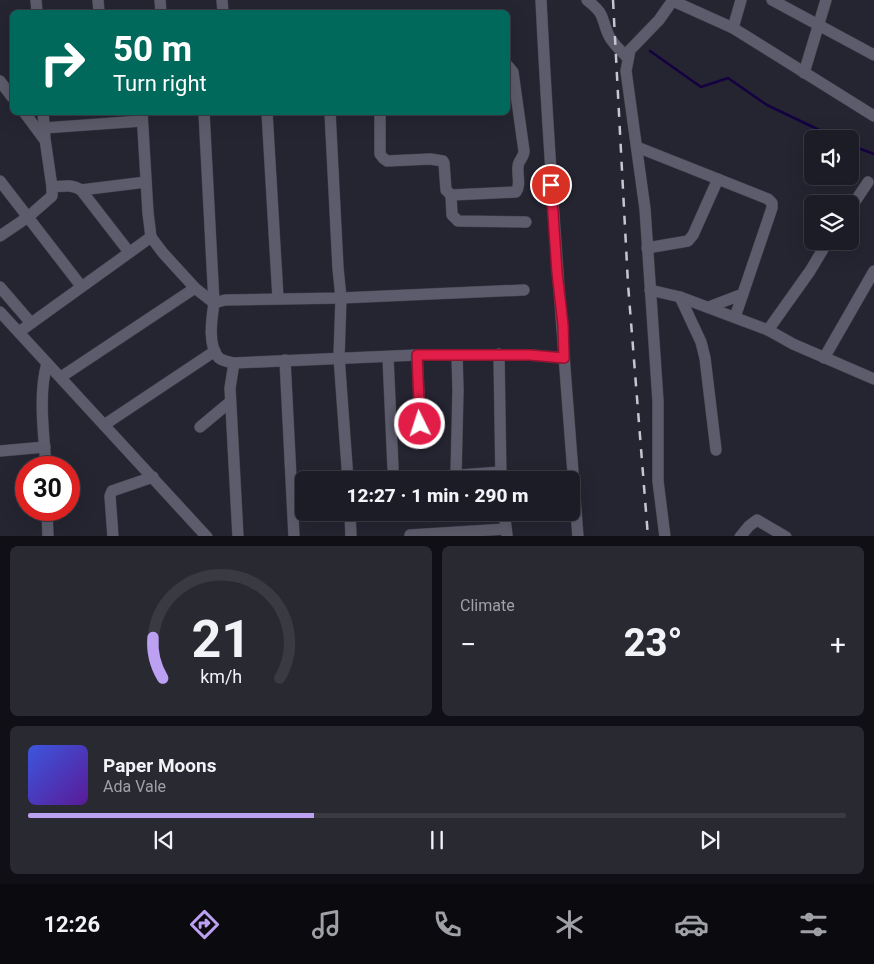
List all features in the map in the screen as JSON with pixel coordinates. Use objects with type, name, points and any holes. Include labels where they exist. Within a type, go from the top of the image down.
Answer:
[{"type":"street","points":[[541,0],[549,150],[578,536]]},
{"type":"street","points":[[587,0],[603,15],[609,37],[628,58]]},
{"type":"street","points":[[665,536],[658,481],[658,401],[644,209],[626,71],[628,58],[634,45],[659,20],[673,0],[733,28],[874,116]]},
{"type":"street","points":[[733,28],[741,0]]},
{"type":"street","points":[[772,0],[874,55]]},
{"type":"street","points":[[804,73],[826,0]]},
{"type":"street","points":[[451,195],[510,193],[518,190],[519,162],[524,156],[524,152],[513,72],[510,68]]},
{"type":"street","points":[[27,115],[44,134]]},
{"type":"street","points":[[0,236],[28,217],[50,198],[52,187],[43,115]]},
{"type":"street","points":[[204,115],[214,303],[211,324],[215,351],[224,361],[234,363],[340,357],[499,354],[564,358]]},
{"type":"street","points":[[267,115],[278,298]]},
{"type":"street","points":[[330,115],[338,268],[342,298],[340,357],[347,471]]},
{"type":"street","points":[[380,115],[380,154],[387,161],[430,159],[443,161],[446,190],[451,195],[454,219],[458,221],[526,222]]},
{"type":"street","points":[[44,134],[142,117],[151,237],[195,288],[214,303]]},
{"type":"street","points":[[637,146],[768,199],[772,203],[772,208],[735,317]]},
{"type":"street","points":[[647,248],[688,240],[718,180]]},
{"type":"street","points":[[0,182],[81,286]]},
{"type":"street","points":[[81,190],[146,182]]},
{"type":"street","points":[[859,196],[868,182]]},
{"type":"street","points":[[52,187],[69,185],[76,186],[81,190],[129,252]]},
{"type":"street","points":[[19,332],[151,237]]},
{"type":"street","points":[[768,330],[823,250]]},
{"type":"street","points":[[824,358],[874,272]]},
{"type":"street","points":[[0,287],[31,323]]},
{"type":"street","points":[[61,377],[195,288]]},
{"type":"street","points":[[214,303],[225,300],[342,298],[524,290]]},
{"type":"street","points":[[650,290],[680,297],[735,317],[768,330],[824,358],[874,378]]},
{"type":"street","points":[[709,308],[743,294]]},
{"type":"street","points":[[680,297],[701,342],[705,358],[716,450]]},
{"type":"street","points":[[0,312],[207,536]]},
{"type":"street","points":[[104,425],[215,351]]},
{"type":"street","points":[[499,354],[501,471]]},
{"type":"street","points":[[417,355],[421,440]]},
{"type":"street","points":[[456,471],[457,355]]},
{"type":"street","points":[[388,357],[392,468]]},
{"type":"street","points":[[285,360],[294,536]]},
{"type":"street","points":[[45,456],[42,392],[48,363]]},
{"type":"street","points":[[234,363],[230,382],[230,402],[238,536]]},
{"type":"street","points":[[200,427],[230,402]]},
{"type":"street","points":[[0,452],[45,447]]},
{"type":"street","points":[[113,536],[110,496],[112,491],[153,477]]},
{"type":"street","points":[[740,536],[757,520],[786,536]]},
{"type":"street","points":[[47,521],[48,536]]},
{"type":"street","points":[[350,521],[351,536]]},
{"type":"street","points":[[410,535],[506,533]]},
{"type":"waterway","points":[[650,51],[701,87],[728,78],[767,105],[819,130]]},
{"type":"waterway","points":[[859,148],[874,154]]},
{"type":"railway","points":[[613,0],[628,284],[648,536]]},
{"type":"route","points":[[420,424],[417,355],[499,354],[564,358],[551,185]]}]
